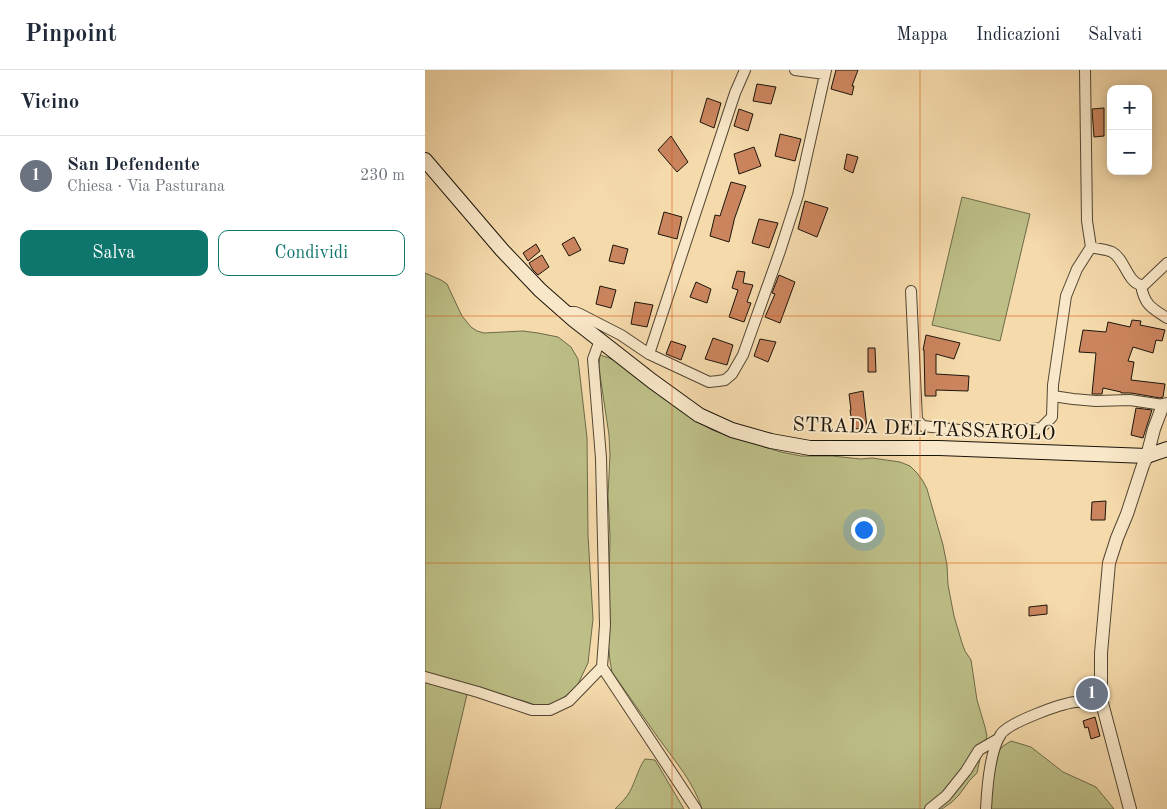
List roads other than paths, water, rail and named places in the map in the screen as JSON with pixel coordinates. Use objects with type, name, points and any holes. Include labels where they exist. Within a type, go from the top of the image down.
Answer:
[{"type":"main road","name":"STRADA DEL TASSAROLO","points":[[425,160],[503,250],[540,290],[564,312],[652,381],[699,414],[731,430],[771,441],[810,448],[939,448],[1147,456],[1167,448]]},
{"type":"street","points":[[649,354],[735,93],[745,70]]},
{"type":"street","points":[[564,312],[580,314],[621,335],[649,354],[709,382],[725,380],[732,374],[743,355],[798,195],[826,72],[795,70]]},
{"type":"street","points":[[911,291],[917,420],[923,426],[959,430],[1022,430],[1041,428],[1052,417],[1053,385],[1066,296],[1077,269],[1091,247],[1087,221],[1085,70]]},
{"type":"street","points":[[1091,247],[1112,252],[1121,260],[1134,282],[1138,285],[1144,285],[1167,263]]},
{"type":"street","points":[[1141,285],[1147,303],[1167,318]]},
{"type":"street","points":[[600,340],[593,359],[601,458],[605,625],[602,667],[695,809]]},
{"type":"street","points":[[1053,396],[1073,400],[1130,400],[1165,404],[1153,428],[1147,456],[1109,563],[1101,654],[1102,703],[1130,809]]},
{"type":"street","points":[[425,677],[532,710],[550,710],[569,701],[602,667]]},
{"type":"street","points":[[986,809],[991,763],[998,740],[1003,732],[1011,725],[1060,706],[1077,702],[1102,703]]},
{"type":"street","points":[[930,809],[946,796],[966,771],[979,750],[998,740]]},
{"type":"place","name":"San Defendente","points":[[1092,694]]}]
